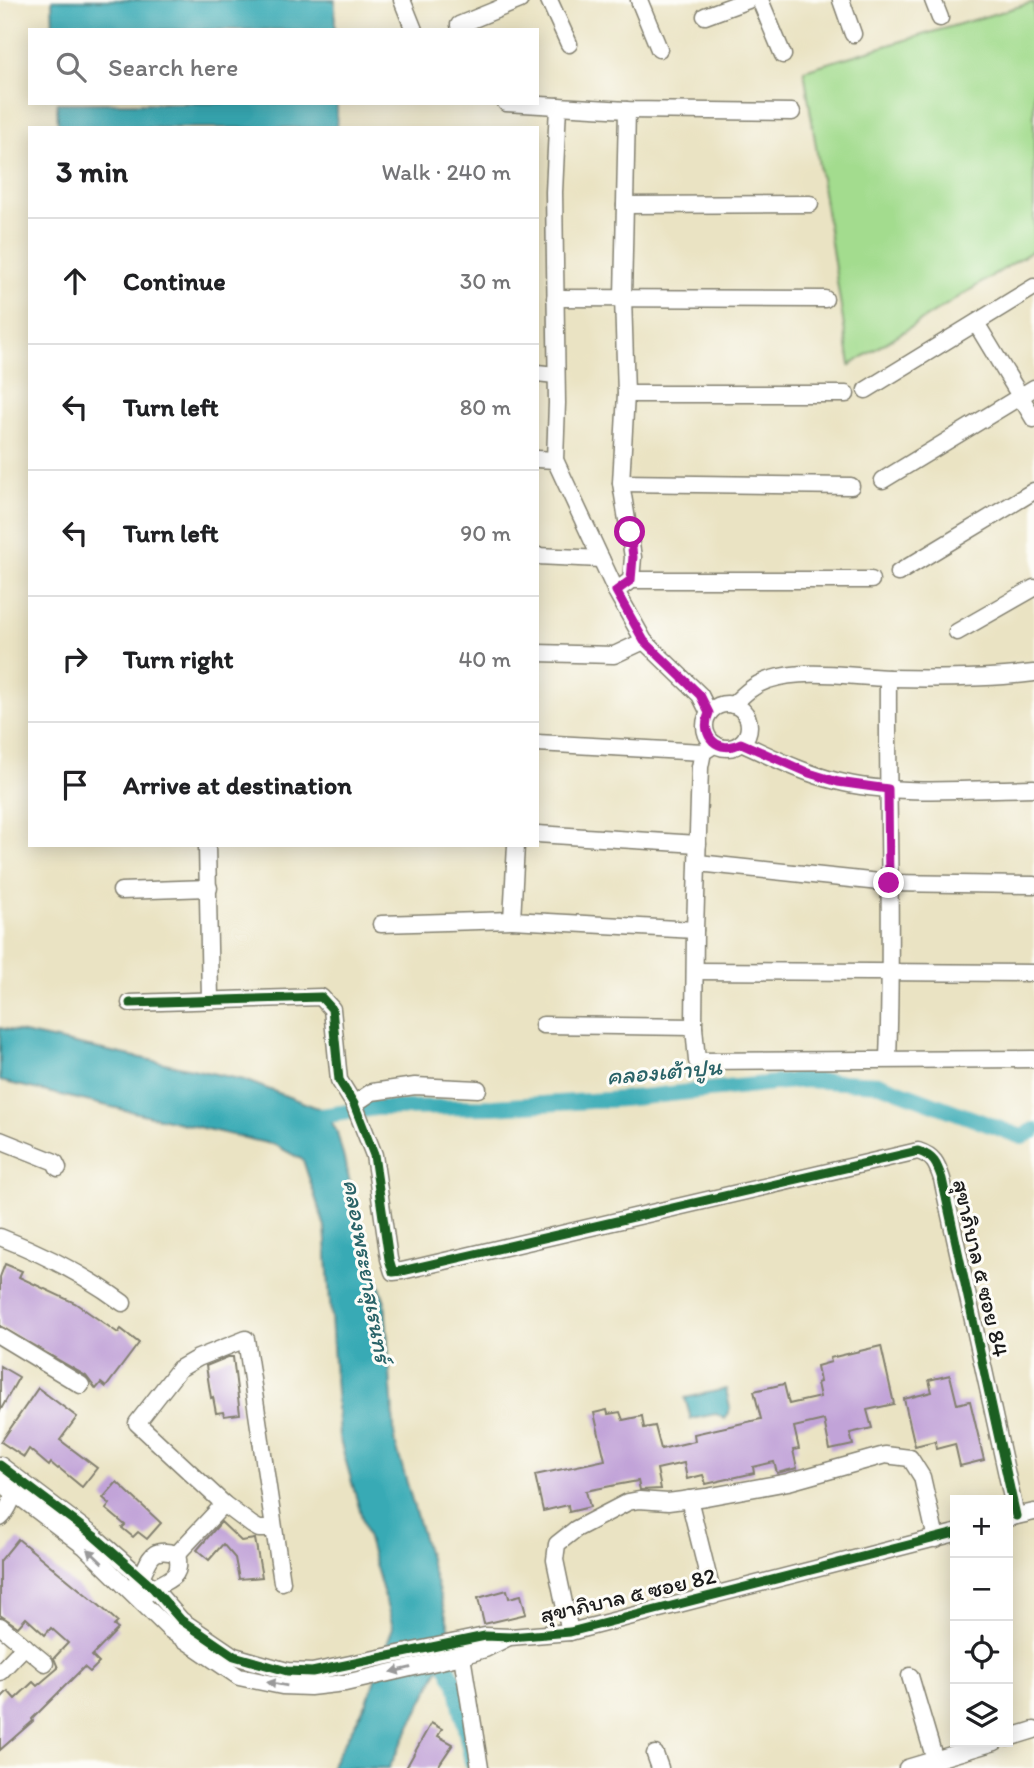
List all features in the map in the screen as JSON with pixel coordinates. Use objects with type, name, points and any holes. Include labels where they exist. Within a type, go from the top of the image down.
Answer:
[{"type":"street","points":[[402,0],[413,28]]},
{"type":"street","points":[[459,25],[520,0]]},
{"type":"street","points":[[549,0],[569,44]]},
{"type":"street","points":[[639,0],[659,49]]},
{"type":"street","points":[[705,16],[748,0]]},
{"type":"street","points":[[760,0],[783,55]]},
{"type":"street","points":[[841,0],[853,34]]},
{"type":"street","points":[[933,0],[940,18]]},
{"type":"street","points":[[539,105],[627,110],[792,112]]},
{"type":"street","points":[[558,106],[554,192],[557,413],[555,460],[616,591],[644,641],[700,695],[709,713]]},
{"type":"street","points":[[627,110],[623,298],[626,394],[621,483],[633,557],[631,580]]},
{"type":"street","points":[[539,191],[554,192]]},
{"type":"street","points":[[625,205],[810,204]]},
{"type":"street","points":[[539,281],[555,289],[623,298],[825,299]]},
{"type":"street","points":[[866,390],[1034,287]]},
{"type":"street","points":[[976,323],[1027,392],[1034,419]]},
{"type":"street","points":[[539,373],[555,375]]},
{"type":"street","points":[[883,480],[1027,392]]},
{"type":"street","points":[[626,394],[846,394]]},
{"type":"street","points":[[539,459],[555,460]]},
{"type":"street","points":[[621,483],[851,486]]},
{"type":"street","points":[[898,573],[1034,491]]},
{"type":"street","points":[[539,555],[601,559]]},
{"type":"street","points":[[616,591],[631,580],[871,580]]},
{"type":"street","points":[[957,632],[1034,588]]},
{"type":"street","points":[[539,653],[614,655],[644,641]]},
{"type":"street","points":[[733,705],[748,689],[768,680],[798,674],[888,678],[998,677],[1034,673]]},
{"type":"street","points":[[888,678],[891,973],[888,1058]]},
{"type":"street","points":[[539,743],[709,748],[728,748],[746,738],[750,725],[745,712],[733,705],[720,705],[709,713],[705,727],[710,740],[709,748],[698,844],[694,1027],[697,1061],[1034,1059]]},
{"type":"street","points":[[741,743],[809,773],[838,782],[888,789],[1034,788]]},
{"type":"street","points":[[539,834],[698,844]]},
{"type":"street","points":[[207,847],[210,999]]},
{"type":"street","points":[[512,920],[516,847]]},
{"type":"street","points":[[698,863],[889,883],[1034,885]]},
{"type":"street","points":[[121,891],[209,888]]},
{"type":"street","points":[[381,924],[512,920],[695,930]]},
{"type":"street","points":[[695,971],[1034,973]]},
{"type":"street","points":[[130,1003],[321,997],[332,1009],[339,1080],[357,1111],[372,1092],[415,1086],[478,1089]]},
{"type":"street","points":[[543,1025],[694,1027]]},
{"type":"street","name":"สุขาภิบาล ๕ ซอย 84","points":[[357,1111],[374,1155],[393,1272],[918,1151],[928,1154],[936,1162],[942,1179],[1007,1495]]},
{"type":"street","points":[[0,1140],[55,1162],[58,1168]]},
{"type":"street","points":[[0,1237],[43,1254],[101,1287],[123,1303]]},
{"type":"street","points":[[0,1336],[80,1385]]},
{"type":"street","points":[[274,1529],[259,1529],[224,1504],[137,1423],[179,1369],[198,1358],[246,1339],[282,1582]]},
{"type":"street","points":[[570,1632],[555,1560],[557,1544],[576,1529],[628,1502],[689,1499],[788,1482],[885,1455],[898,1456],[910,1458],[922,1477],[936,1539]]},
{"type":"street","points":[[0,1518],[7,1511],[8,1481]]},
{"type":"street","name":"สุขาภิบาล ๕ ซอย 82","points":[[8,1481],[85,1547],[181,1620],[234,1656],[287,1671],[312,1672],[344,1665],[459,1651]]},
{"type":"street","points":[[689,1499],[713,1596]]},
{"type":"street","points":[[177,1554],[224,1504]]},
{"type":"street","points":[[1013,1517],[1034,1512]]},
{"type":"street","name":"สุขาภิบาล ๕ ซอย 82","points":[[141,1589],[170,1630],[239,1677],[282,1686],[310,1688],[345,1683],[459,1651],[485,1636],[510,1637],[570,1632],[950,1535]]},
{"type":"street","points":[[141,1589],[148,1561],[155,1552],[165,1550],[177,1554]]},
{"type":"street","points":[[141,1589],[174,1577],[180,1565],[177,1554]]},
{"type":"street","points":[[0,1626],[45,1663]]},
{"type":"street","points":[[0,1672],[25,1646]]},
{"type":"street","points":[[459,1651],[480,1768]]},
{"type":"street","points":[[910,1676],[935,1760]]},
{"type":"street","points":[[1013,1736],[1034,1730]]},
{"type":"street","points":[[907,1768],[978,1747]]},
{"type":"green space","points":[[1034,2],[1034,250],[850,365],[804,70]]},
{"type":"water","points":[[52,0],[335,0],[335,28],[53,28]]},
{"type":"water","points":[[57,105],[337,105],[337,126],[58,126]]},
{"type":"water","name":"คลองพระยาสุเรนทร์","points":[[0,1028],[244,1080],[326,1111],[337,1132],[365,1241],[385,1302],[395,1442],[452,1637],[389,1768],[330,1768],[367,1702],[393,1627],[339,1437],[325,1227],[303,1160],[275,1145],[0,1081]]},
{"type":"water","points":[[726,1389],[730,1408],[725,1419],[716,1414],[691,1419],[685,1398]]},
{"type":"building","points":[[5,1264],[22,1271],[19,1277],[75,1303],[118,1333],[121,1329],[139,1343],[106,1387],[101,1383],[96,1389],[86,1376],[0,1326],[0,1277]]},
{"type":"building","points":[[881,1346],[894,1404],[867,1410],[872,1428],[850,1433],[853,1445],[830,1450],[824,1420],[794,1427],[799,1449],[793,1450],[797,1468],[777,1473],[774,1462],[753,1467],[754,1473],[706,1484],[703,1475],[687,1479],[684,1463],[657,1469],[661,1489],[640,1490],[638,1481],[616,1485],[586,1491],[590,1507],[569,1512],[568,1505],[543,1511],[535,1475],[605,1460],[594,1413],[607,1410],[608,1414],[620,1412],[623,1420],[642,1416],[644,1428],[655,1426],[661,1449],[695,1441],[694,1434],[761,1419],[754,1391],[784,1384],[789,1404],[820,1397],[817,1366],[831,1362],[830,1358]]},
{"type":"building","points":[[233,1357],[240,1414],[224,1416],[223,1412],[216,1413],[206,1366]]},
{"type":"building","points":[[0,1366],[19,1377],[0,1411]]},
{"type":"building","points":[[950,1375],[957,1404],[970,1401],[984,1460],[960,1466],[955,1444],[936,1449],[935,1441],[915,1446],[904,1399],[932,1392],[929,1380]]},
{"type":"building","points":[[38,1388],[77,1417],[60,1440],[97,1468],[82,1487],[59,1468],[51,1463],[49,1466],[29,1449],[24,1457],[1,1442]]},
{"type":"building","points":[[117,1482],[161,1523],[147,1539],[138,1532],[133,1537],[122,1528],[125,1525],[106,1509],[110,1504],[103,1498]]},
{"type":"building","points":[[221,1522],[241,1541],[255,1539],[262,1577],[239,1579],[235,1558],[223,1544],[209,1560],[197,1550]]},
{"type":"building","points":[[18,1539],[118,1622],[114,1626],[118,1629],[92,1656],[99,1663],[90,1672],[84,1667],[32,1719],[33,1721],[0,1750],[0,1699],[8,1691],[15,1699],[33,1682],[37,1686],[58,1668],[54,1658],[68,1643],[51,1628],[45,1635],[26,1618],[18,1627],[0,1615],[0,1561]]},
{"type":"building","points":[[507,1590],[509,1598],[521,1595],[526,1614],[484,1624],[478,1598]]},
{"type":"building","points":[[431,1723],[442,1729],[438,1736],[453,1744],[437,1768],[406,1768]]},
{"type":"waterway","name":"คลองเต้าปูน","points":[[308,1118],[375,1108],[493,1107],[622,1099],[803,1080],[880,1084],[1022,1137],[1034,1130]]},
{"type":"waterway","points":[[439,1650],[456,1683],[472,1762]]},
{"type":"cycle path","points":[[130,1003],[321,997],[332,1009],[339,1080],[354,1104],[374,1155],[393,1272],[918,1151],[928,1155],[942,1179],[1016,1516]]},
{"type":"cycle path","points":[[0,1465],[94,1536],[153,1588],[181,1620],[234,1656],[287,1671],[312,1672],[485,1636],[510,1637],[570,1632],[950,1534]]},
{"type":"route","points":[[630,532],[633,557],[631,580],[616,591],[644,641],[700,695],[709,713],[705,727],[710,740],[728,748],[741,743],[809,773],[838,782],[888,789],[889,883]]}]
